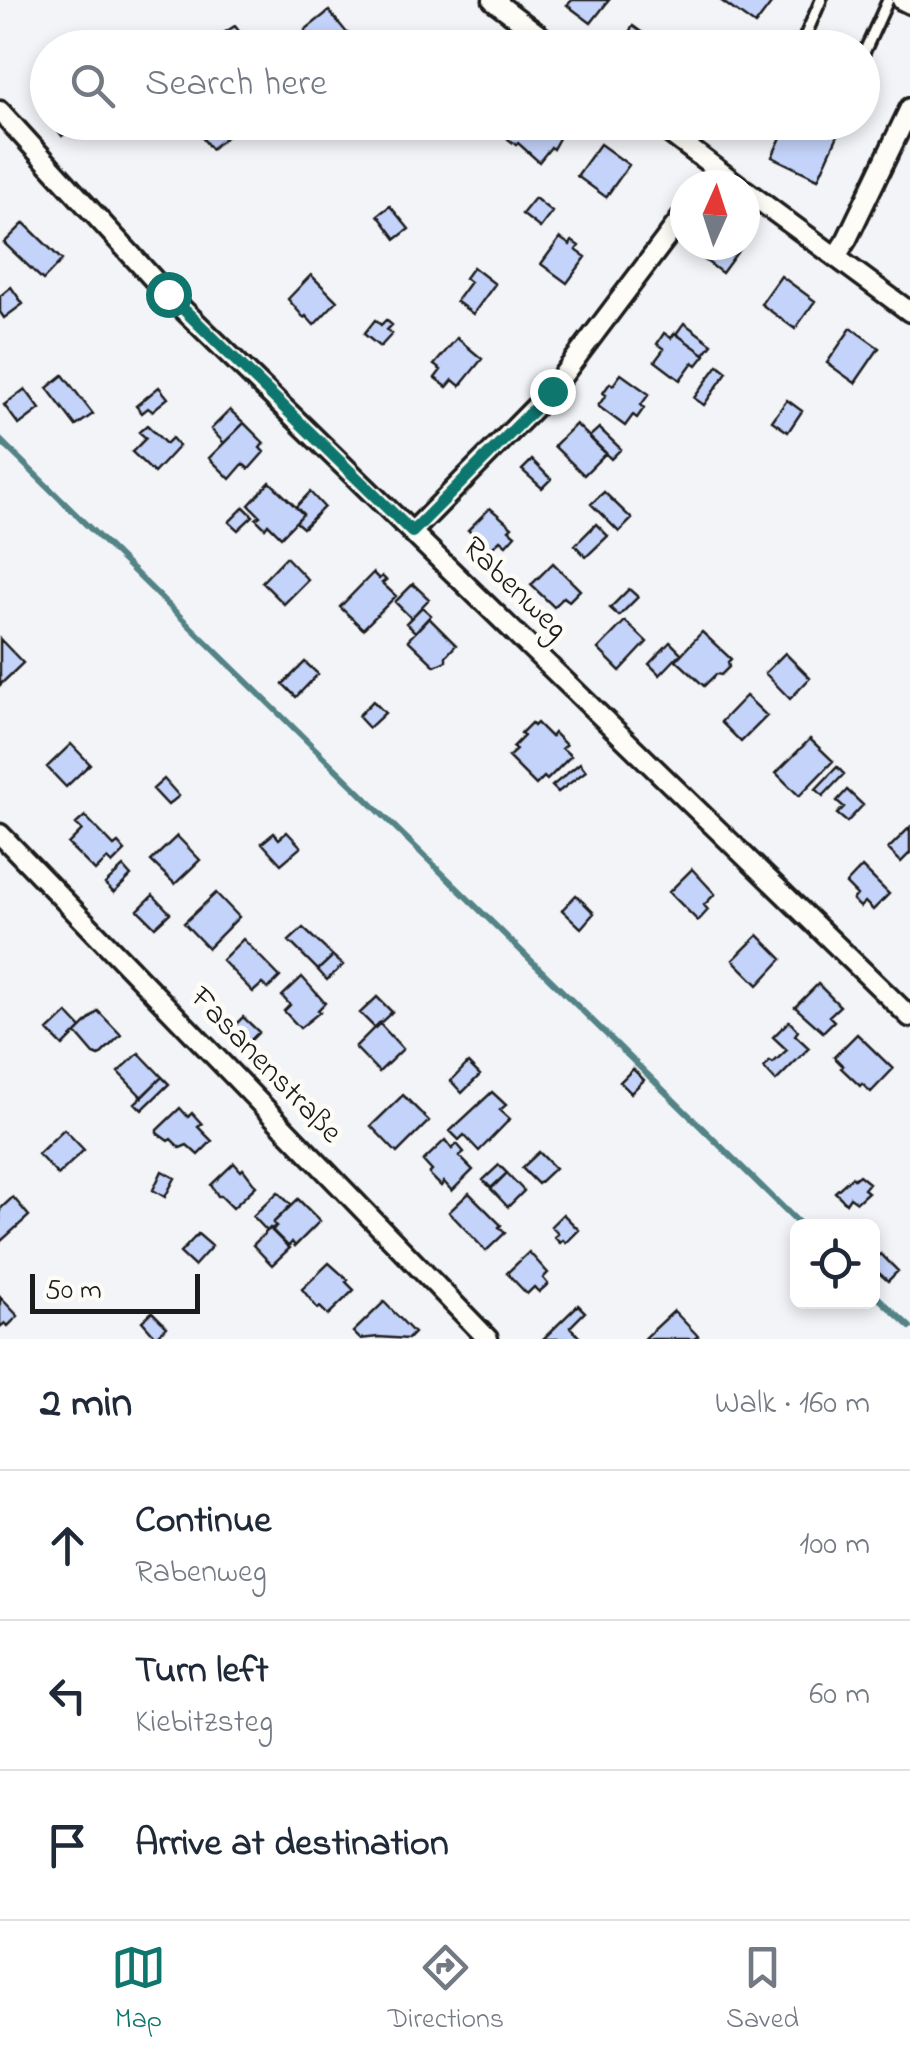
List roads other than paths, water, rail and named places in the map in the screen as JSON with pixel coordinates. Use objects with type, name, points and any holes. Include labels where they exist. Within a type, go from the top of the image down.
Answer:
[{"type":"street","points":[[494,0],[533,30]]},
{"type":"street","points":[[902,0],[910,4]]},
{"type":"street","points":[[836,256],[902,148],[910,108]]},
{"type":"street","name":"Rabenweg","points":[[0,110],[168,294],[910,1017]]},
{"type":"street","points":[[674,140],[705,170]]},
{"type":"street","points":[[760,201],[910,312]]},
{"type":"street","points":[[412,532],[552,391],[670,233]]},
{"type":"street","name":"Fasanenstraße","points":[[0,834],[488,1339]]},
{"type":"lane","points":[[808,30],[821,0]]},
{"type":"lane","points":[[874,30],[888,0]]},
{"type":"waterway","points":[[0,440],[795,1219]]},
{"type":"waterway","points":[[880,1299],[910,1327]]}]
